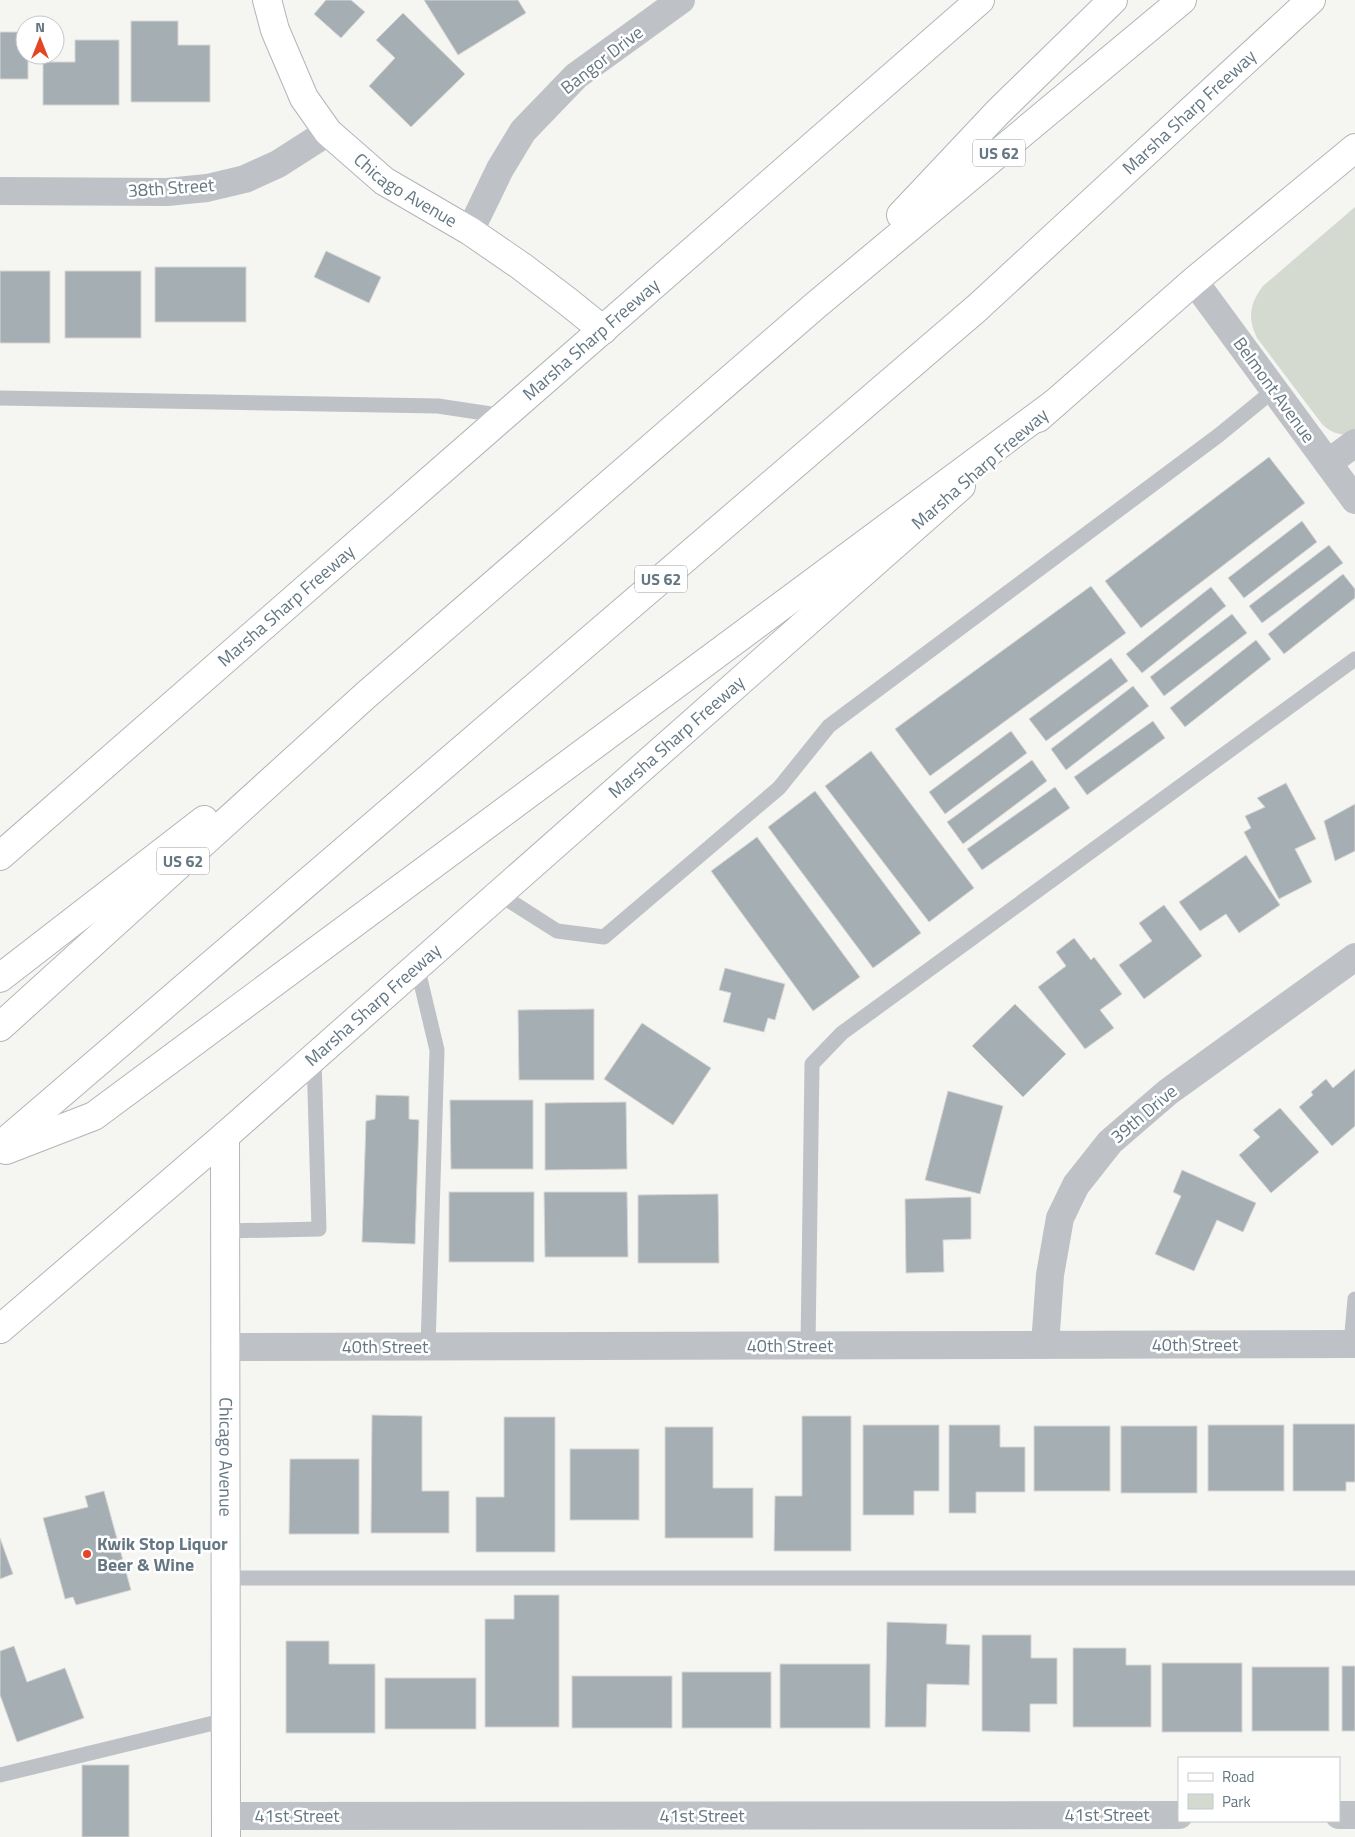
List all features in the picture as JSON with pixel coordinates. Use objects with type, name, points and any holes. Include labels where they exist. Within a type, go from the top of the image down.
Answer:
[{"type":"main road","name":"Chicago Avenue","points":[[267,0],[275,30],[304,98],[328,132],[384,180],[470,231],[529,271],[603,330]]},
{"type":"main road","name":"Marsha Sharp Freeway","points":[[0,856],[980,0]]},
{"type":"main road","points":[[816,305],[999,111],[1113,0]]},
{"type":"main road","name":"US 62","points":[[0,1027],[366,695],[816,305],[1182,0]]},
{"type":"main road","name":"Marsha Sharp Freeway","points":[[0,1146],[978,308],[1311,0]]},
{"type":"main road","name":"Marsha Sharp Freeway","points":[[0,1330],[225,1136],[1194,281],[1355,148]]},
{"type":"main road","points":[[0,1152],[94,1116],[1055,403]]},
{"type":"main road","points":[[0,978],[366,695]]},
{"type":"main road","name":"Chicago Avenue","points":[[225,1136],[226,1827]]},
{"type":"street","name":"Bangor Drive","points":[[470,231],[500,169],[523,131],[576,76],[681,0]]},
{"type":"street","name":"38th Street","points":[[0,191],[167,192],[207,188],[245,179],[278,164],[328,132]]},
{"type":"street","name":"Belmont Avenue","points":[[1194,281],[1355,500]]},
{"type":"street","points":[[1328,463],[1355,444]]},
{"type":"street","name":"39th Drive","points":[[1045,1345],[1050,1274],[1060,1218],[1076,1185],[1110,1142],[1168,1092],[1355,957]]},
{"type":"street","name":"40th Street","points":[[225,1347],[1353,1344]]},
{"type":"street","name":"41st Street","points":[[226,1827],[1178,1815]]},
{"type":"street","points":[[1340,1815],[1355,1815]]},
{"type":"lane","points":[[499,894],[557,931],[604,937],[779,788],[828,726],[1211,441],[1274,390]]},
{"type":"lane","points":[[0,398],[438,406],[504,416]]},
{"type":"lane","points":[[808,1346],[812,1064],[842,1033],[1355,659]]},
{"type":"lane","points":[[418,966],[437,1050],[428,1346]]},
{"type":"lane","points":[[225,1231],[319,1229],[314,1057]]},
{"type":"lane","points":[[1353,1344],[1355,1299]]},
{"type":"lane","points":[[226,1578],[1355,1578]]},
{"type":"lane","points":[[0,1775],[226,1720]]},
{"type":"green space","points":[[1355,207],[1355,434],[1346,435],[1333,432],[1322,424],[1257,338],[1252,324],[1251,311],[1255,298],[1263,286]]},
{"type":"building","points":[[326,0],[351,0],[365,12],[341,38],[314,14]]},
{"type":"building","points":[[424,0],[518,0],[526,13],[458,55]]},
{"type":"building","points":[[403,13],[465,74],[411,127],[369,86],[395,58],[376,40]]},
{"type":"building","points":[[131,21],[178,21],[178,45],[210,45],[210,102],[131,102]]},
{"type":"building","points":[[0,32],[15,32],[15,65],[28,65],[28,79],[0,79]]},
{"type":"building","points":[[75,40],[119,40],[119,105],[43,105],[43,65],[65,65],[65,62],[75,62]]},
{"type":"building","points":[[326,251],[381,277],[369,303],[314,277]]},
{"type":"building","points":[[155,267],[246,267],[246,322],[155,322]]},
{"type":"building","points":[[0,271],[50,271],[50,343],[0,343]]},
{"type":"building","points":[[65,271],[141,271],[141,338],[65,338]]},
{"type":"building","points":[[1269,457],[1305,503],[1141,628],[1105,581]]},
{"type":"building","points":[[1302,521],[1317,542],[1244,598],[1228,578]]},
{"type":"building","points":[[1329,545],[1343,563],[1262,623],[1249,606]]},
{"type":"building","points":[[1343,574],[1355,589],[1355,598],[1284,654],[1268,634]]},
{"type":"building","points":[[1091,586],[1126,633],[930,776],[895,729]]},
{"type":"building","points":[[1211,587],[1226,606],[1142,673],[1126,654]]},
{"type":"building","points":[[1232,614],[1247,633],[1164,696],[1150,677]]},
{"type":"building","points":[[1256,640],[1271,659],[1185,727],[1170,708]]},
{"type":"building","points":[[1111,658],[1128,681],[1046,741],[1029,719]]},
{"type":"building","points":[[1133,686],[1149,706],[1066,770],[1051,749]]},
{"type":"building","points":[[1153,721],[1165,738],[1087,795],[1074,777]]},
{"type":"building","points":[[1011,731],[1027,753],[945,814],[929,792]]},
{"type":"building","points":[[871,751],[974,888],[929,922],[825,786]]},
{"type":"building","points":[[1032,760],[1047,781],[963,844],[947,822]]},
{"type":"building","points":[[1286,783],[1316,839],[1295,849],[1312,882],[1279,899],[1244,832],[1251,828],[1245,816],[1265,807],[1257,798]]},
{"type":"building","points":[[1055,787],[1070,808],[982,870],[967,849]]},
{"type":"building","points":[[815,791],[921,933],[873,968],[768,827]]},
{"type":"building","points":[[1355,804],[1355,851],[1335,861],[1324,821]]},
{"type":"building","points":[[757,837],[860,977],[813,1011],[711,871]]},
{"type":"building","points":[[1246,855],[1280,905],[1239,933],[1226,914],[1200,931],[1179,902]]},
{"type":"building","points":[[1164,905],[1202,956],[1144,999],[1119,965],[1152,941],[1139,923]]},
{"type":"building","points":[[1074,938],[1091,960],[1094,957],[1122,994],[1100,1010],[1114,1028],[1085,1049],[1038,987],[1066,966],[1056,952]]},
{"type":"building","points":[[725,968],[785,984],[775,1020],[768,1018],[764,1032],[723,1022],[731,993],[719,990]]},
{"type":"building","points":[[1015,1004],[1066,1054],[1023,1097],[972,1046]]},
{"type":"building","points":[[594,1009],[594,1080],[519,1080],[518,1010]]},
{"type":"building","points":[[642,1023],[711,1068],[673,1125],[604,1079]]},
{"type":"building","points":[[1355,1069],[1355,1126],[1332,1146],[1299,1107],[1313,1095],[1311,1092],[1326,1079],[1333,1088]]},
{"type":"building","points":[[948,1091],[1003,1106],[980,1194],[925,1180]]},
{"type":"building","points":[[376,1095],[409,1096],[409,1119],[419,1120],[415,1244],[362,1242],[366,1121],[375,1119]]},
{"type":"building","points":[[450,1100],[533,1100],[533,1169],[451,1169]]},
{"type":"building","points":[[626,1102],[627,1169],[545,1170],[545,1103]]},
{"type":"building","points":[[1280,1108],[1319,1152],[1271,1193],[1239,1155],[1260,1137],[1253,1130]]},
{"type":"building","points":[[1182,1170],[1256,1203],[1243,1232],[1217,1220],[1194,1271],[1155,1254],[1181,1196],[1173,1192]]},
{"type":"building","points":[[449,1192],[534,1192],[534,1262],[449,1262]]},
{"type":"building","points":[[544,1192],[627,1192],[628,1257],[545,1257]]},
{"type":"building","points":[[718,1194],[719,1263],[638,1263],[638,1195]]},
{"type":"building","points":[[971,1197],[971,1239],[943,1240],[944,1272],[906,1273],[905,1199]]},
{"type":"building","points":[[372,1415],[422,1416],[422,1491],[449,1491],[449,1533],[371,1533]]},
{"type":"building","points":[[802,1416],[851,1416],[851,1551],[774,1551],[775,1496],[802,1496]]},
{"type":"building","points":[[504,1417],[555,1417],[555,1552],[476,1552],[476,1497],[504,1497]]},
{"type":"building","points":[[1293,1424],[1355,1424],[1355,1482],[1346,1482],[1346,1491],[1293,1491]]},
{"type":"building","points":[[863,1425],[939,1425],[939,1491],[914,1491],[914,1515],[863,1515]]},
{"type":"building","points":[[949,1425],[1000,1425],[1000,1447],[1025,1447],[1025,1492],[976,1492],[976,1513],[949,1513]]},
{"type":"building","points":[[1208,1425],[1284,1425],[1284,1491],[1208,1491]]},
{"type":"building","points":[[1034,1426],[1110,1426],[1110,1491],[1034,1491]]},
{"type":"building","points":[[1121,1426],[1197,1426],[1197,1493],[1121,1493]]},
{"type":"building","points":[[665,1427],[713,1427],[713,1488],[753,1488],[753,1538],[665,1538]]},
{"type":"building","points":[[570,1449],[639,1449],[639,1520],[570,1520]]},
{"type":"building","points":[[290,1459],[359,1459],[359,1534],[289,1534]]},
{"type":"building","name":"Kwik Stop Liquor Beer & Wine","points":[[104,1491],[131,1590],[76,1605],[73,1597],[65,1599],[43,1518],[88,1507],[85,1496]]},
{"type":"building","points":[[0,1538],[13,1574],[0,1579]]},
{"type":"building","points":[[514,1595],[559,1595],[559,1727],[485,1727],[485,1619],[514,1619]]},
{"type":"building","points":[[887,1622],[947,1624],[946,1644],[970,1645],[969,1685],[927,1684],[926,1727],[885,1727]]},
{"type":"building","points":[[982,1635],[1031,1635],[1031,1658],[1057,1658],[1057,1704],[1030,1704],[1030,1732],[982,1731]]},
{"type":"building","points":[[286,1641],[329,1641],[329,1664],[375,1664],[375,1733],[286,1733]]},
{"type":"building","points":[[14,1646],[27,1682],[65,1668],[84,1718],[17,1742],[0,1695],[0,1651]]},
{"type":"building","points":[[1073,1648],[1126,1648],[1126,1665],[1151,1665],[1151,1727],[1073,1727]]},
{"type":"building","points":[[1162,1663],[1242,1663],[1242,1732],[1162,1732]]},
{"type":"building","points":[[780,1664],[870,1664],[870,1728],[780,1728]]},
{"type":"building","points":[[1342,1666],[1355,1666],[1355,1731],[1342,1731]]},
{"type":"building","points":[[1252,1667],[1329,1667],[1329,1731],[1252,1731]]},
{"type":"building","points":[[682,1672],[771,1672],[771,1728],[682,1728]]},
{"type":"building","points":[[572,1676],[672,1676],[672,1728],[572,1728]]},
{"type":"building","points":[[385,1678],[476,1678],[476,1729],[385,1729]]},
{"type":"building","points":[[82,1765],[129,1765],[129,1837],[82,1837]]},
{"type":"place","name":"Kwik Stop Liquor Beer & Wine","points":[[87,1554]]}]
